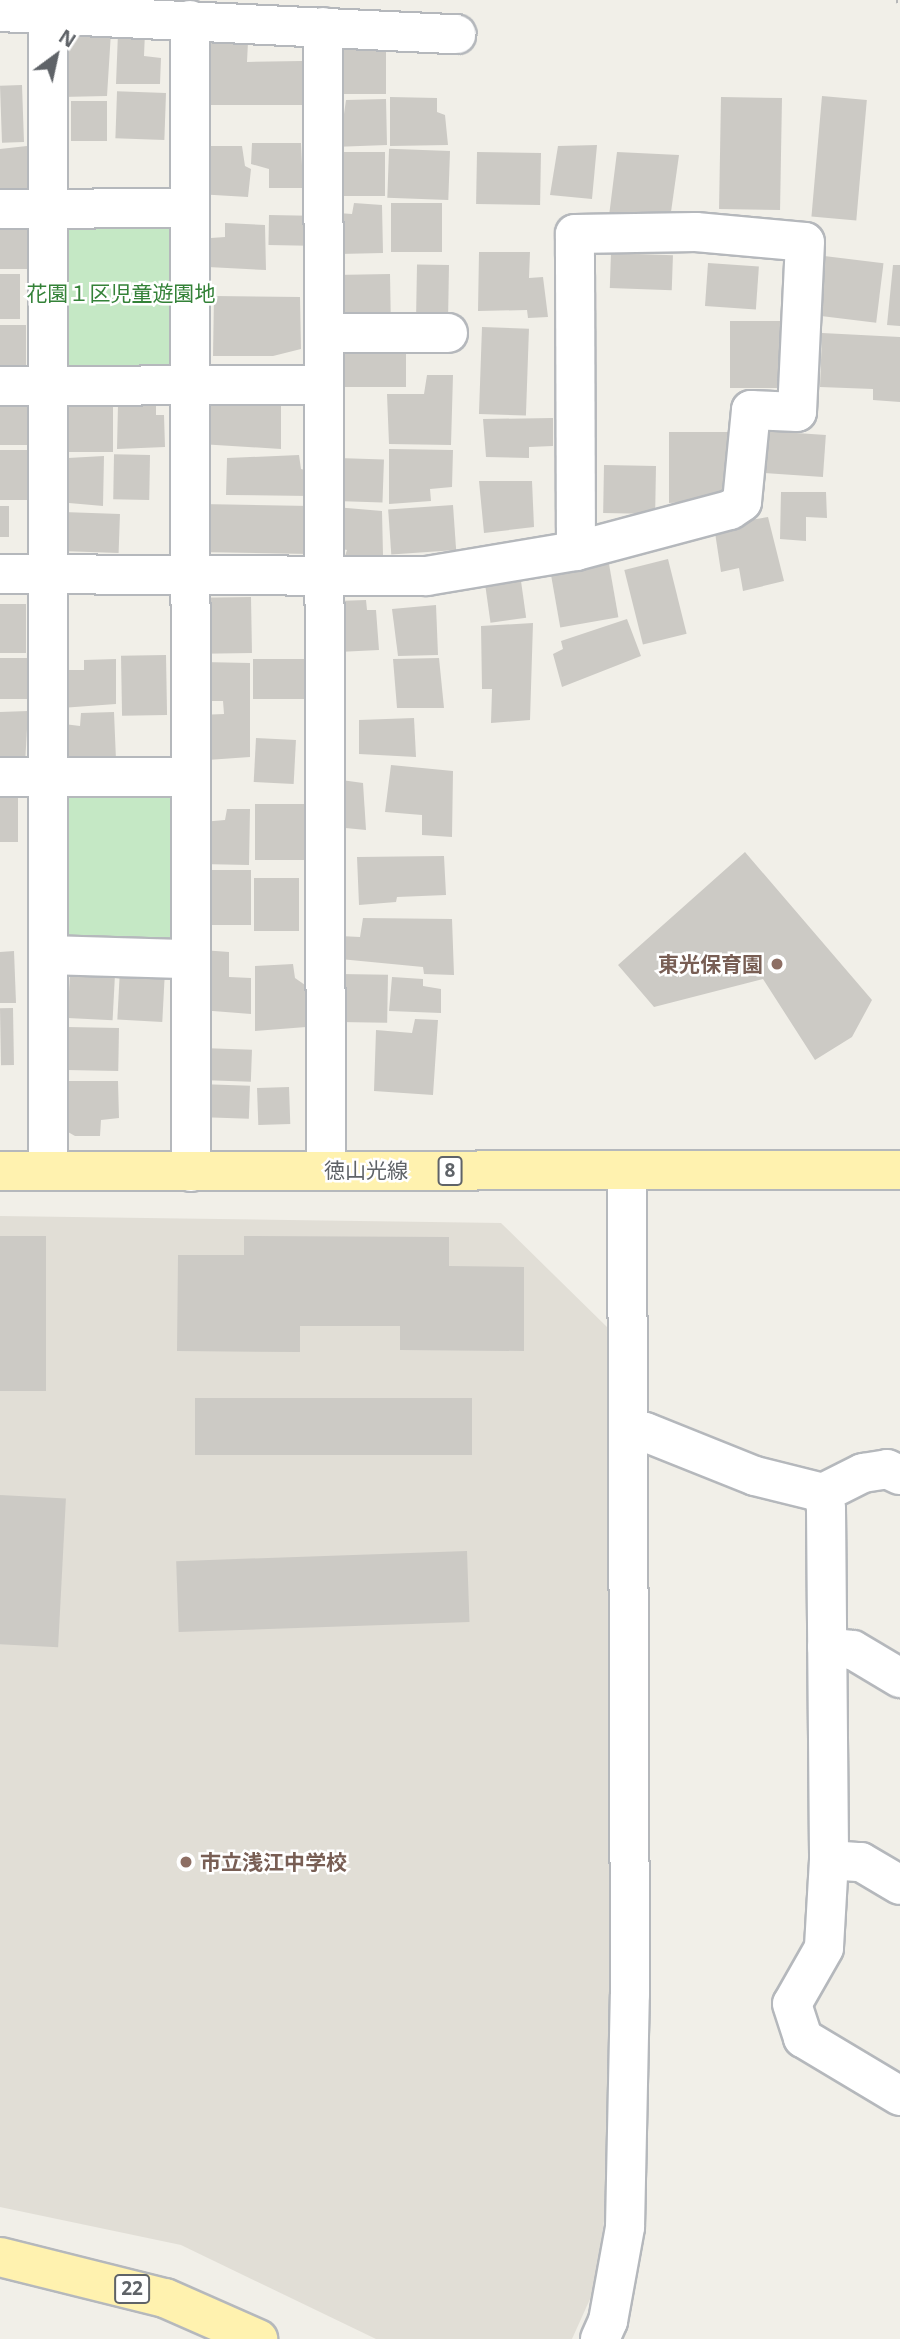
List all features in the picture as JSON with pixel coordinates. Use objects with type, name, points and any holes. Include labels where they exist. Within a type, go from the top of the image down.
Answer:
[{"type":"main road","name":"徳山光線","points":[[0,1171],[191,1172],[326,1169],[627,1173],[900,1170]]},
{"type":"main road","name":"22","points":[[0,2257],[166,2298],[258,2339]]},
{"type":"street","points":[[0,12],[456,34]]},
{"type":"street","points":[[48,16],[51,574],[48,1171]]},
{"type":"street","points":[[190,20],[189,387],[192,574],[188,959],[191,1172]]},
{"type":"street","points":[[323,27],[324,333],[321,385],[325,573],[326,1169]]},
{"type":"street","points":[[0,209],[189,208]]},
{"type":"street","points":[[0,574],[325,573],[426,576],[576,551],[730,510],[742,502],[751,410],[797,412],[805,242],[696,232],[575,234],[576,551]]},
{"type":"street","points":[[324,333],[448,333]]},
{"type":"street","points":[[0,386],[321,385]]},
{"type":"street","points":[[0,777],[188,777]]},
{"type":"street","points":[[50,955],[188,959]]},
{"type":"street","points":[[600,2339],[608,2322],[625,2227],[631,1995],[627,1173]]},
{"type":"street","points":[[628,1433],[645,1432],[755,1476],[822,1493],[863,1473],[887,1469],[900,1475]]},
{"type":"street","points":[[822,1493],[829,1860],[824,1948],[792,2004],[803,2038],[900,2096]]},
{"type":"street","points":[[827,1647],[853,1650],[900,1678]]},
{"type":"street","points":[[829,1860],[861,1862],[900,1885]]},
{"type":"shaded area","points":[[0,1216],[501,1223],[607,1327],[610,1981],[606,2206],[595,2288],[572,2339],[376,2339],[181,2245],[0,2207]]},
{"type":"green space","name":"花園１区児童遊園地","points":[[63,215],[179,215],[179,372],[63,372]]},
{"type":"green space","points":[[66,786],[176,788],[173,949],[63,947]]},
{"type":"building","points":[[111,32],[107,96],[61,97],[56,35]]},
{"type":"building","points":[[145,32],[144,56],[161,58],[160,84],[116,84],[118,33]]},
{"type":"building","points":[[199,38],[248,42],[247,62],[302,61],[304,105],[199,105]]},
{"type":"building","points":[[334,38],[386,38],[386,94],[334,94]]},
{"type":"building","points":[[22,85],[24,142],[2,143],[0,86]]},
{"type":"building","points":[[117,91],[166,93],[164,140],[115,138]]},
{"type":"building","points":[[822,96],[867,100],[856,220],[811,217]]},
{"type":"building","points":[[390,97],[437,98],[437,112],[445,115],[448,145],[390,146]]},
{"type":"building","points":[[721,97],[782,98],[780,210],[719,209]]},
{"type":"building","points":[[386,99],[387,145],[333,147],[329,115],[344,114],[346,100]]},
{"type":"building","points":[[71,101],[107,101],[107,141],[71,141]]},
{"type":"building","points":[[252,143],[301,143],[303,188],[269,188],[269,169],[251,164]]},
{"type":"building","points":[[597,145],[592,199],[550,195],[558,146]]},
{"type":"building","points":[[27,146],[27,199],[0,193],[0,149]]},
{"type":"building","points":[[198,146],[242,146],[245,166],[251,169],[248,197],[197,194]]},
{"type":"building","points":[[389,149],[450,151],[448,200],[387,198]]},
{"type":"building","points":[[333,152],[385,152],[385,196],[333,196]]},
{"type":"building","points":[[477,152],[541,153],[540,205],[476,204]]},
{"type":"building","points":[[617,152],[679,155],[670,219],[609,216]]},
{"type":"building","points":[[354,203],[382,205],[383,253],[339,254],[338,213],[352,214]]},
{"type":"building","points":[[391,203],[442,203],[442,252],[391,252]]},
{"type":"building","points":[[269,215],[309,216],[308,246],[268,245]]},
{"type":"building","points":[[0,222],[27,222],[27,269],[0,269]]},
{"type":"building","points":[[225,223],[265,225],[266,270],[208,267],[211,238],[225,237]]},
{"type":"building","points":[[479,252],[530,252],[529,278],[543,277],[548,317],[528,318],[527,310],[478,311]]},
{"type":"building","points":[[611,253],[673,255],[672,290],[610,288]]},
{"type":"building","points":[[816,255],[883,263],[876,323],[809,315]]},
{"type":"building","points":[[708,263],[759,267],[756,309],[705,306]]},
{"type":"building","points":[[417,264],[449,265],[448,320],[416,319]]},
{"type":"building","points":[[893,265],[900,265],[900,326],[887,325]]},
{"type":"building","points":[[0,274],[20,274],[20,319],[0,319]]},
{"type":"building","points":[[390,274],[391,317],[335,318],[334,275]]},
{"type":"building","points":[[214,296],[300,297],[301,349],[273,356],[213,356]]},
{"type":"building","points":[[730,321],[780,321],[780,388],[730,388]]},
{"type":"building","points":[[0,325],[26,325],[26,368],[0,368]]},
{"type":"building","points":[[482,327],[529,329],[526,416],[479,414]]},
{"type":"building","points":[[822,333],[900,337],[900,402],[873,400],[873,389],[820,387]]},
{"type":"building","points":[[333,341],[406,341],[406,387],[333,387]]},
{"type":"building","points":[[427,375],[453,375],[451,445],[389,444],[387,394],[424,394]]},
{"type":"building","points":[[0,398],[28,398],[28,445],[0,445]]},
{"type":"building","points":[[63,403],[113,403],[113,452],[63,452]]},
{"type":"building","points":[[281,403],[281,449],[200,444],[206,404]]},
{"type":"building","points":[[118,404],[156,405],[156,415],[164,415],[165,447],[117,449]]},
{"type":"building","points":[[553,418],[553,446],[529,447],[529,458],[486,457],[483,419]]},
{"type":"building","points":[[767,431],[826,435],[823,477],[764,473]]},
{"type":"building","points":[[669,432],[731,432],[721,500],[669,503]]},
{"type":"building","points":[[389,449],[453,450],[452,487],[430,489],[431,501],[389,504]]},
{"type":"building","points":[[0,450],[29,450],[29,500],[0,500]]},
{"type":"building","points":[[114,454],[150,455],[149,500],[113,499]]},
{"type":"building","points":[[299,455],[301,469],[309,471],[311,496],[226,495],[227,458]]},
{"type":"building","points":[[104,456],[103,506],[69,503],[68,458]]},
{"type":"building","points":[[338,458],[384,460],[382,503],[336,501]]},
{"type":"building","points":[[604,465],[656,466],[655,514],[603,513]]},
{"type":"building","points":[[479,481],[532,481],[534,527],[484,533]]},
{"type":"building","points":[[781,492],[826,492],[827,518],[806,517],[806,541],[780,539]]},
{"type":"building","points":[[201,504],[310,506],[309,554],[200,552]]},
{"type":"building","points":[[453,505],[456,550],[391,554],[388,510]]},
{"type":"building","points":[[0,506],[9,506],[9,537],[0,537]]},
{"type":"building","points":[[335,507],[382,511],[383,555],[345,556],[347,550],[334,547]]},
{"type":"building","points":[[63,512],[120,514],[119,553],[62,551]]},
{"type":"building","points":[[768,517],[784,581],[743,591],[739,568],[721,572],[714,526]]},
{"type":"building","points":[[668,559],[687,634],[643,645],[624,570]]},
{"type":"building","points":[[609,564],[618,617],[560,627],[551,574]]},
{"type":"building","points":[[521,581],[526,618],[490,623],[485,586]]},
{"type":"building","points":[[251,597],[252,653],[203,654],[202,598]]},
{"type":"building","points":[[366,600],[367,610],[376,610],[379,650],[338,652],[337,601]]},
{"type":"building","points":[[0,604],[26,604],[26,653],[0,653]]},
{"type":"building","points":[[436,605],[438,655],[398,656],[392,609]]},
{"type":"building","points":[[627,619],[641,656],[562,687],[553,654],[563,649],[561,641]]},
{"type":"building","points":[[533,623],[530,720],[491,723],[492,689],[482,689],[481,626]]},
{"type":"building","points":[[166,655],[167,715],[122,716],[121,656]]},
{"type":"building","points":[[0,658],[29,658],[29,699],[0,699]]},
{"type":"building","points":[[439,658],[444,708],[397,708],[393,659]]},
{"type":"building","points":[[116,659],[116,704],[61,708],[59,670],[84,670],[84,660]]},
{"type":"building","points":[[253,659],[313,659],[313,699],[253,699]]},
{"type":"building","points":[[203,662],[250,663],[250,757],[193,761],[199,715],[224,714],[223,701],[200,701]]},
{"type":"building","points":[[28,711],[25,765],[0,767],[0,712]]},
{"type":"building","points":[[114,712],[116,760],[62,762],[64,724],[80,726],[81,713]]},
{"type":"building","points":[[414,718],[416,757],[359,754],[359,720]]},
{"type":"building","points":[[256,738],[296,740],[294,784],[254,782]]},
{"type":"building","points":[[391,765],[453,771],[452,837],[422,835],[422,815],[385,812]]},
{"type":"building","points":[[334,779],[363,783],[366,830],[335,827]]},
{"type":"building","points":[[0,794],[18,794],[18,842],[0,842]]},
{"type":"building","points":[[255,804],[306,804],[306,860],[255,860]]},
{"type":"building","points":[[227,809],[250,809],[249,865],[201,864],[202,822],[225,820]]},
{"type":"building","points":[[745,852],[872,1000],[852,1037],[815,1060],[763,979],[654,1007],[618,965]]},
{"type":"building","points":[[444,856],[446,895],[397,897],[396,902],[359,905],[357,857]]},
{"type":"building","points":[[199,870],[251,870],[251,925],[199,925]]},
{"type":"building","points":[[254,878],[299,878],[299,931],[254,931]]},
{"type":"building","points":[[363,918],[452,919],[454,975],[424,974],[423,967],[340,959],[340,936],[360,937]]},
{"type":"building","points":[[202,950],[229,952],[229,977],[251,978],[251,1014],[200,1010]]},
{"type":"building","points":[[14,951],[16,1003],[0,1003],[0,952]]},
{"type":"building","points":[[293,964],[295,978],[305,985],[306,1027],[255,1031],[255,966]]},
{"type":"building","points":[[120,968],[165,970],[162,1022],[117,1020]]},
{"type":"building","points":[[70,973],[115,975],[113,1020],[68,1018]]},
{"type":"building","points":[[340,974],[388,975],[387,1023],[339,1022]]},
{"type":"building","points":[[392,977],[423,979],[423,986],[441,989],[441,1013],[389,1011]]},
{"type":"building","points":[[0,1008],[13,1008],[14,1065],[1,1065]]},
{"type":"building","points":[[415,1019],[438,1020],[433,1095],[374,1091],[376,1030],[412,1033]]},
{"type":"building","points":[[67,1027],[119,1028],[118,1071],[66,1070]]},
{"type":"building","points":[[202,1048],[252,1050],[251,1082],[201,1080]]},
{"type":"building","points":[[63,1081],[118,1081],[119,1118],[101,1120],[100,1136],[75,1136],[61,1128]]},
{"type":"building","points":[[199,1084],[250,1086],[249,1119],[198,1117]]},
{"type":"building","points":[[289,1087],[290,1124],[258,1125],[257,1088]]},
{"type":"building","points":[[0,1236],[46,1236],[46,1391],[0,1391]]},
{"type":"building","points":[[244,1236],[449,1237],[449,1266],[524,1267],[524,1351],[400,1350],[400,1326],[300,1326],[300,1352],[177,1351],[178,1255],[244,1255]]},
{"type":"building","points":[[195,1398],[472,1398],[472,1455],[195,1455]]},
{"type":"building","points":[[0,1495],[66,1498],[58,1647],[0,1644]]},
{"type":"building","points":[[467,1551],[469,1622],[179,1632],[176,1561]]},
{"type":"railway","points":[[896,0],[900,1]]},
{"type":"place","name":"東光保育園","points":[[777,964]]},
{"type":"place","name":"市立浅江中学校","points":[[186,1862]]}]
